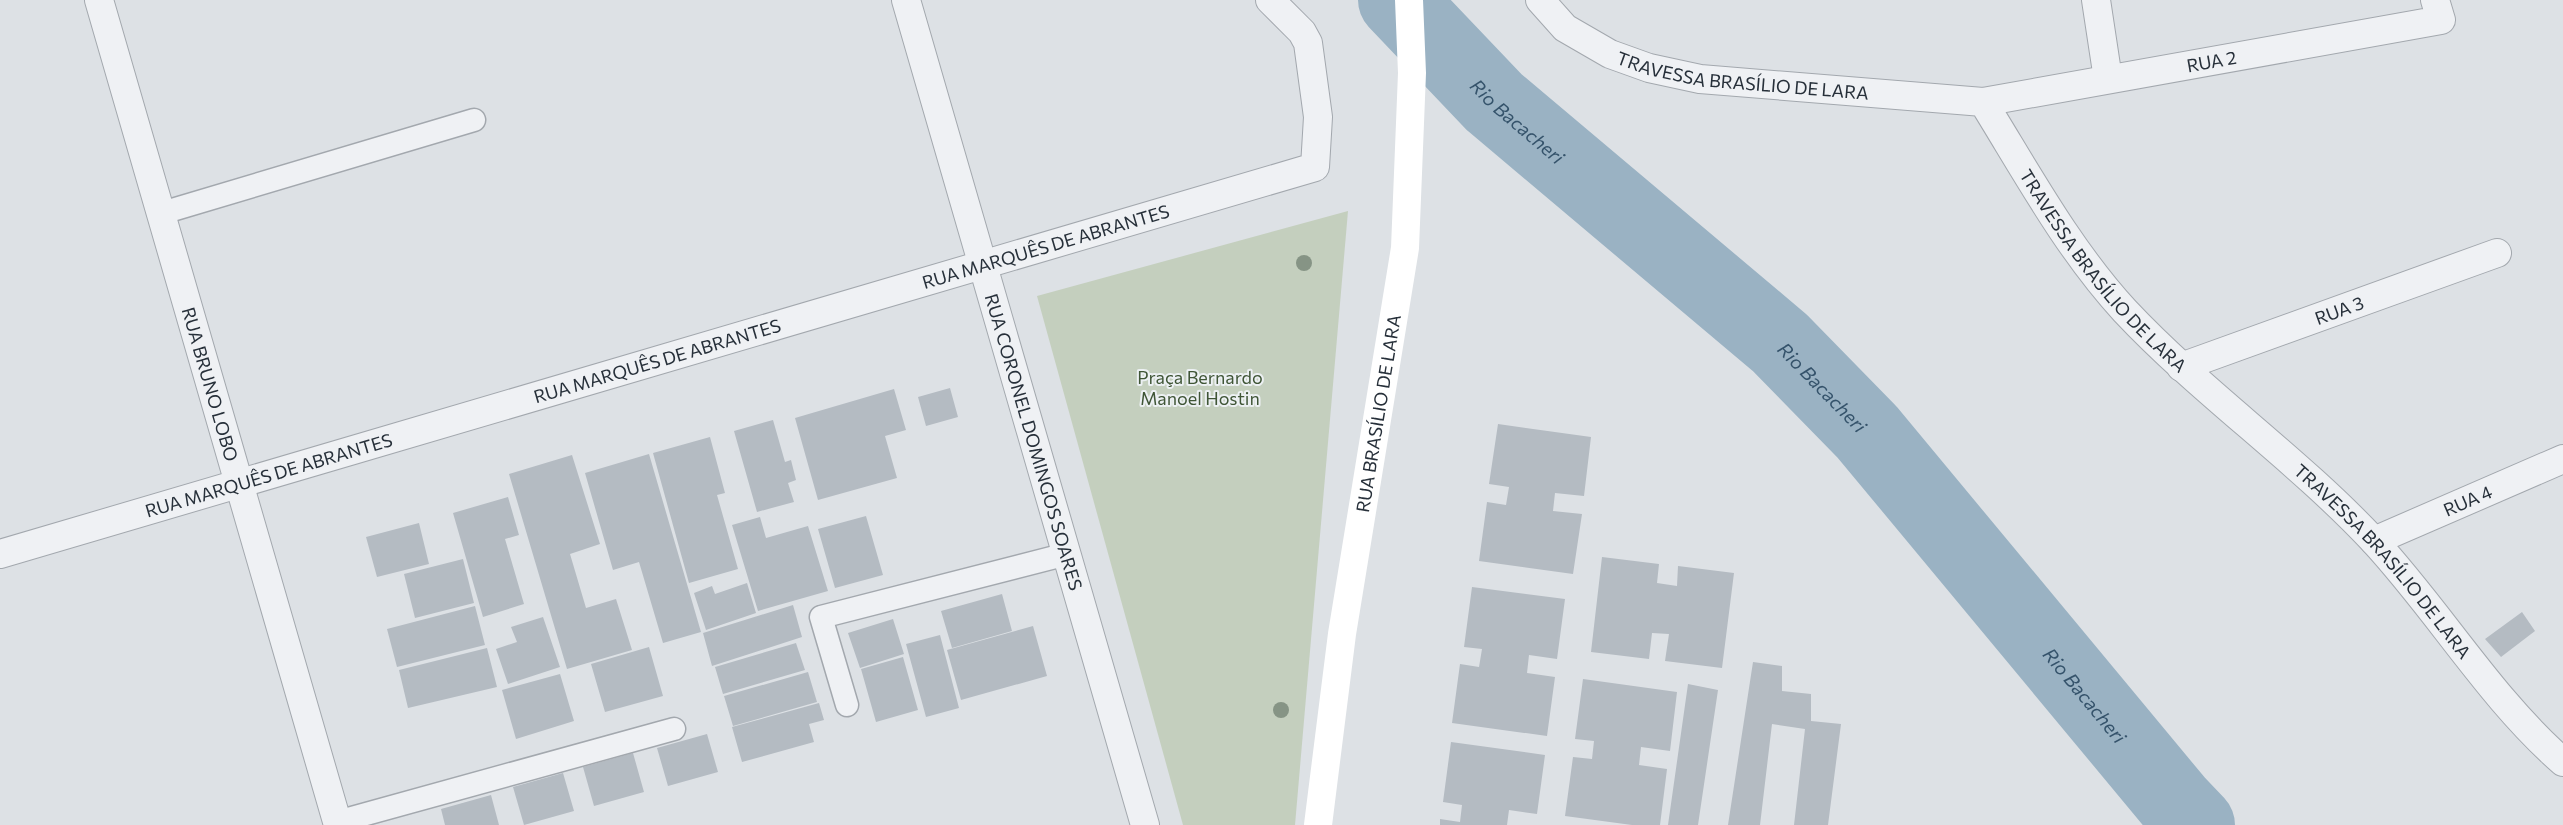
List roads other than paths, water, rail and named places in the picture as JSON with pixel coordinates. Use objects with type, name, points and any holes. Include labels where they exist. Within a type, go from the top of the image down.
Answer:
[{"type":"street","name":"RUA BRUNO LOBO","points":[[99,0],[338,824]]},
{"type":"street","name":"RUA CORONEL DOMINGOS SOARES","points":[[906,0],[1145,825]]},
{"type":"street","name":"RUA MARQUÊS DE ABRANTES","points":[[0,554],[1315,168],[1318,117],[1308,43],[1302,32],[1270,0]]},
{"type":"street","name":"RUA BRASÍLIO DE LARA","points":[[1318,825],[1342,634],[1405,248],[1412,73],[1409,0]]},
{"type":"street","name":"TRAVESSA BRASÍLIO DE LARA","points":[[1540,0],[1565,28],[1610,54],[1649,68],[1700,79],[1983,102],[2082,260],[2124,309],[2181,367],[2346,513],[2374,541],[2484,678],[2540,741],[2563,762]]},
{"type":"street","points":[[2096,0],[2108,79]]},
{"type":"street","name":"RUA 2","points":[[1983,102],[2108,79],[2438,10]]},
{"type":"street","name":"RUA 3","points":[[2181,367],[2497,253]]},
{"type":"street","name":"RUA 4","points":[[2374,541],[2563,459]]},
{"type":"lane","points":[[162,214],[474,120]]},
{"type":"lane","points":[[847,705],[821,617],[1067,554]]},
{"type":"lane","points":[[338,824],[674,729]]},
{"type":"waterway","name":"Rio Bacacheri","points":[[1397,0],[1494,102],[1780,343],[1867,432],[2176,804],[2196,825]]},
{"type":"park label","name":"Praça Bernardo Manoel Hostin","points":[[1200,387]]}]
